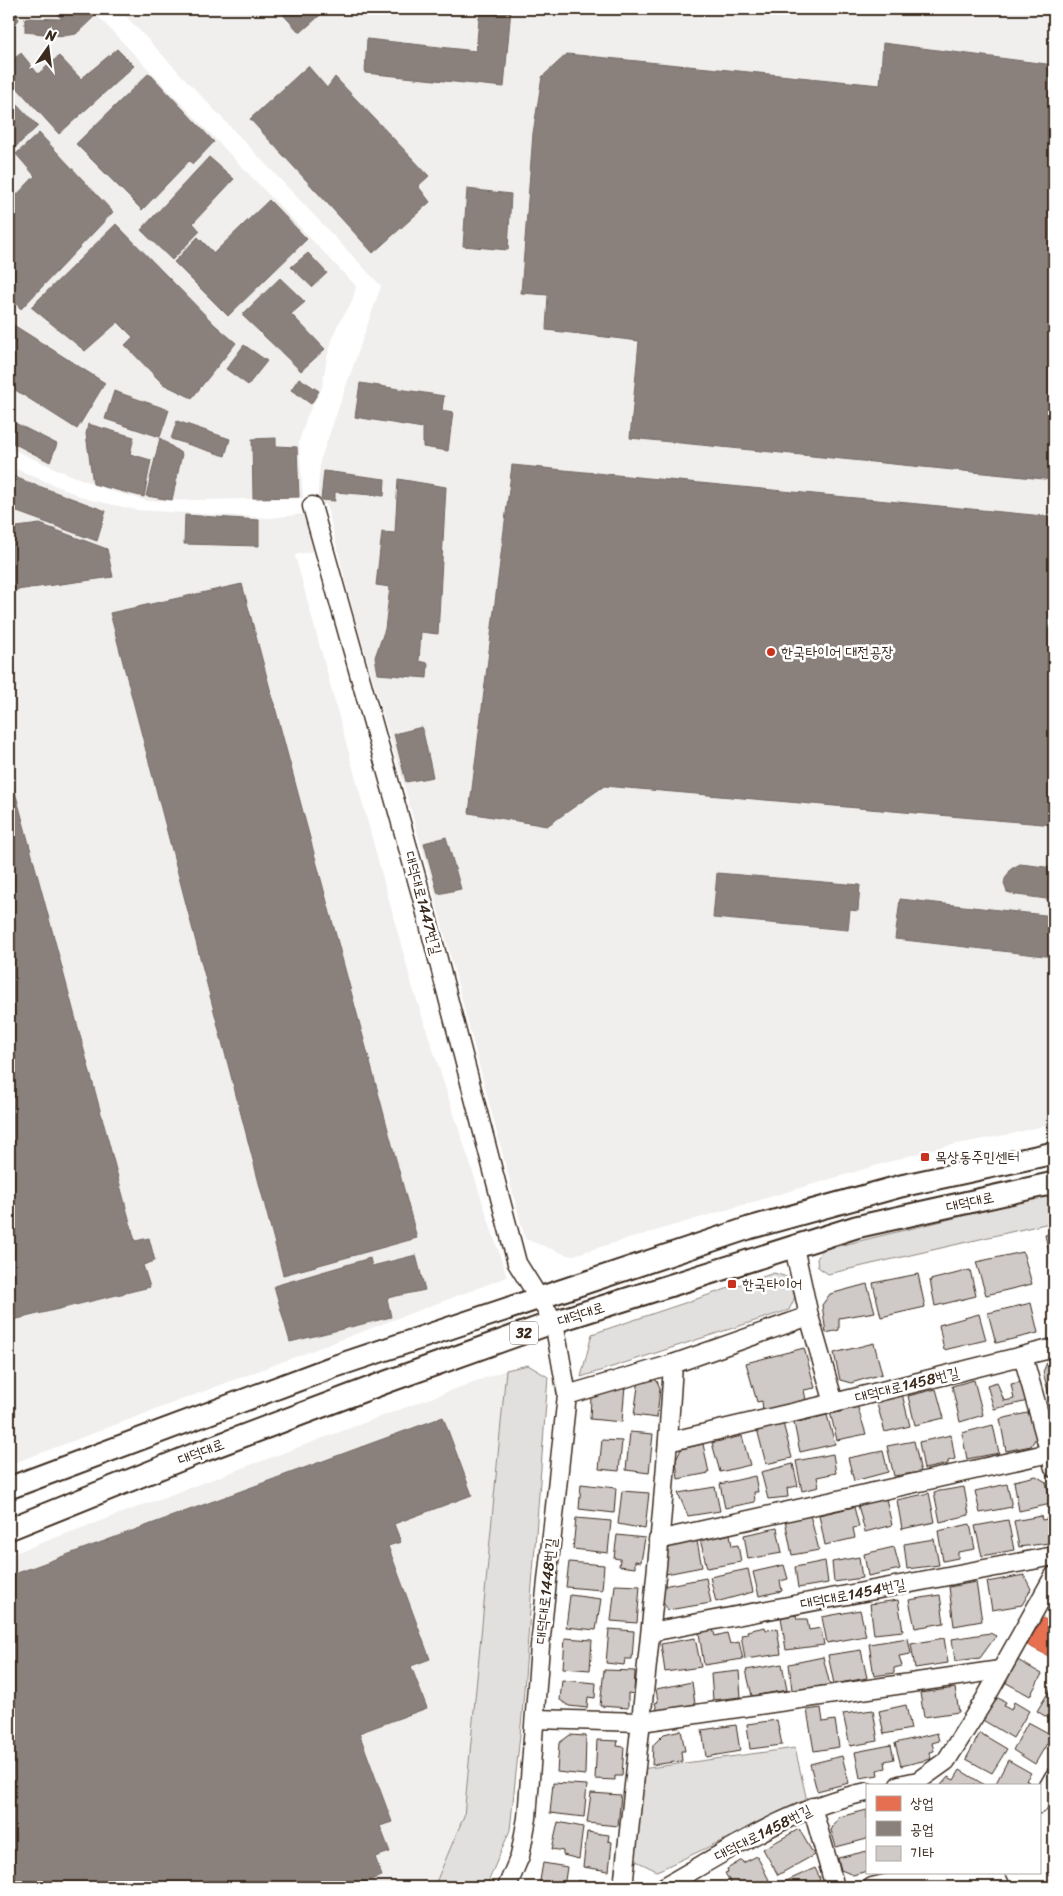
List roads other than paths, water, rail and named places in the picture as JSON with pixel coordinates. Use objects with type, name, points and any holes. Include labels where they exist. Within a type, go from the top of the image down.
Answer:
[{"type":"main road","name":"대덕대로","points":[[9,1488],[334,1367],[749,1228],[901,1186],[1054,1153]]},
{"type":"main road","name":"대덕대로","points":[[9,1528],[195,1454],[389,1381],[554,1322],[856,1228],[1054,1183]]},
{"type":"street","name":"대덕대로1447번길","points":[[312,506],[421,894],[517,1263],[540,1297]]},
{"type":"street","points":[[668,1442],[834,1404],[809,1316],[794,1247]]},
{"type":"street","name":"대덕대로1448번길","points":[[507,1887],[520,1856],[527,1818],[540,1646],[567,1395],[554,1322],[540,1297]]},
{"type":"street","points":[[567,1395],[673,1364],[809,1316]]},
{"type":"street","name":"대덕대로1458번길","points":[[834,1404],[1054,1348]]},
{"type":"street","points":[[658,1540],[1052,1461],[1024,1356]]},
{"type":"street","points":[[625,1887],[624,1878],[651,1632],[673,1364]]},
{"type":"street","name":"대덕대로1454번길","points":[[651,1632],[1054,1556]]},
{"type":"street","points":[[904,1784],[918,1781],[946,1761],[985,1699],[1054,1576]]},
{"type":"street","points":[[535,1719],[641,1722],[1000,1670]]},
{"type":"street","points":[[1040,1802],[1054,1778]]},
{"type":"street","name":"대덕대로1458번길","points":[[664,1887],[761,1831],[839,1797],[866,1792]]},
{"type":"street","points":[[812,1808],[835,1887]]},
{"type":"street","points":[[872,1887],[914,1877],[939,1875],[1002,1880]]},
{"type":"place","name":"한국타이어 대전공장","points":[[771,652]]},
{"type":"place","name":"목상동주민센터","points":[[925,1157]]},
{"type":"place","name":"한국타이어","points":[[732,1284]]}]
